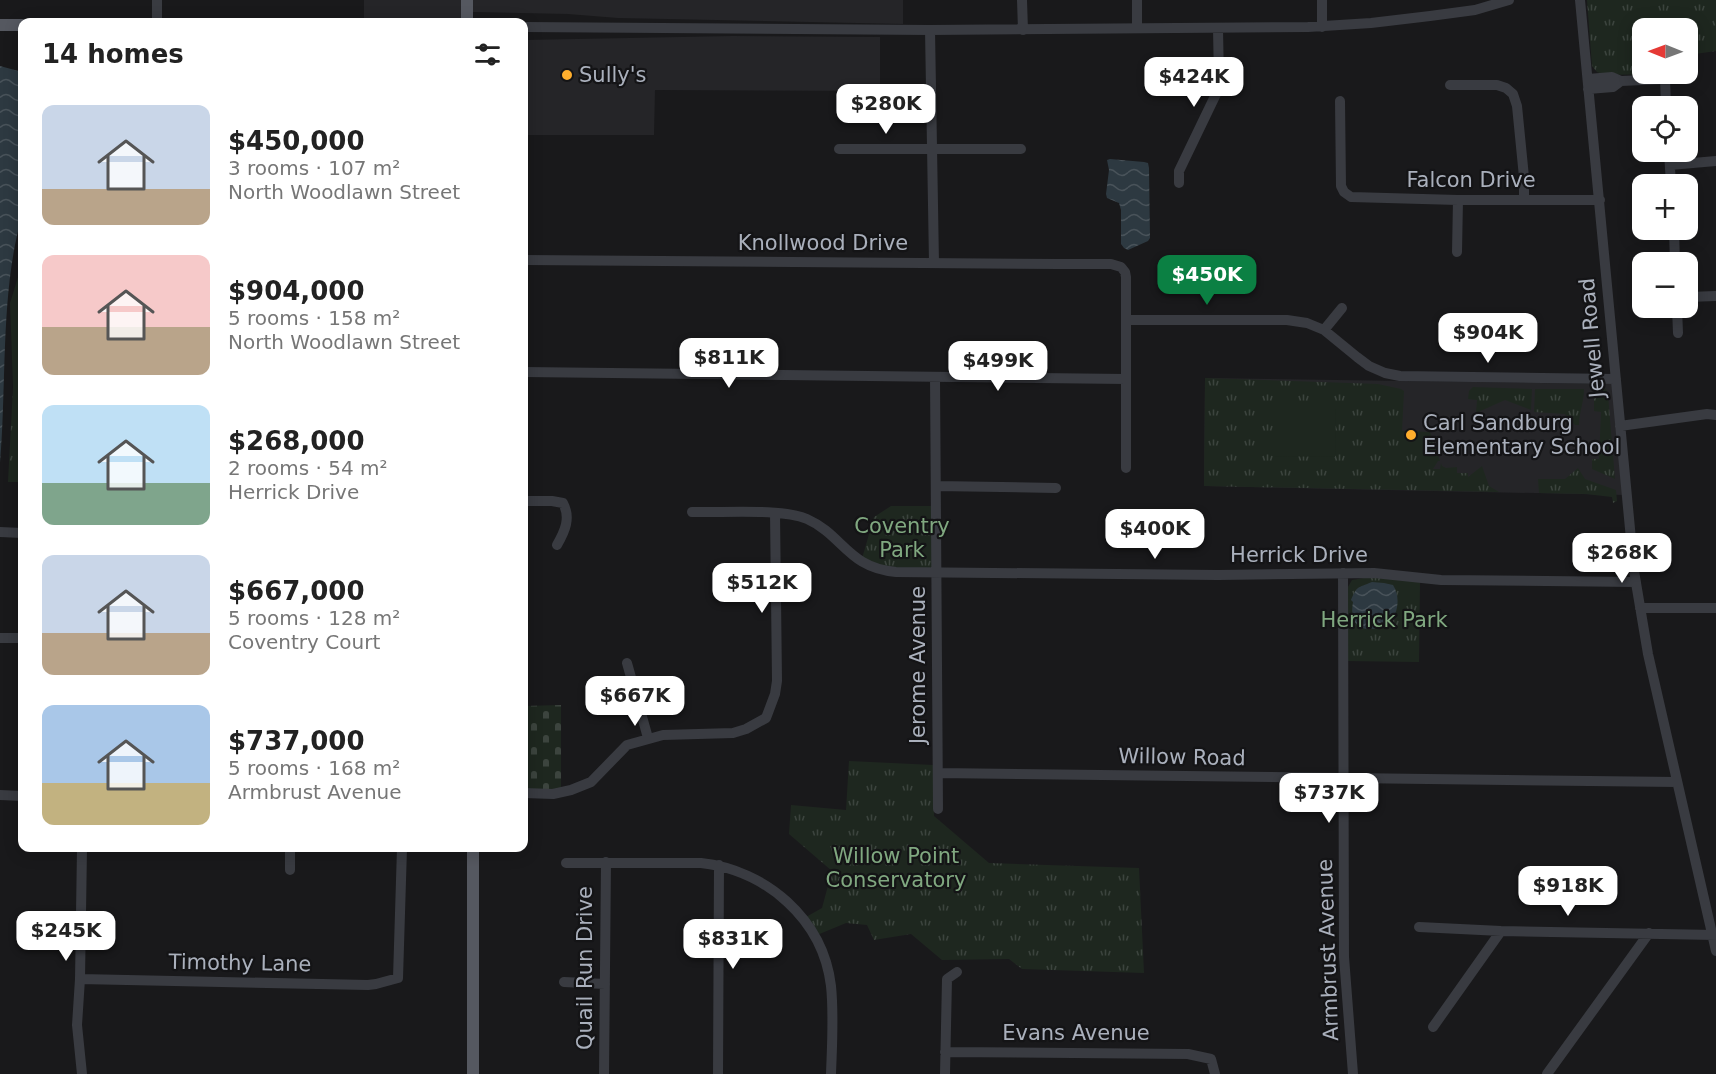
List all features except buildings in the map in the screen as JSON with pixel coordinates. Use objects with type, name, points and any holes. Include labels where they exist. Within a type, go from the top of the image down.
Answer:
[{"type":"main road","points":[[467,0],[467,18]]},
{"type":"main road","points":[[0,25],[18,25]]},
{"type":"main road","points":[[473,852],[473,1074]]},
{"type":"street","points":[[157,0],[157,18]]},
{"type":"street","points":[[1022,0],[1023,30]]},
{"type":"street","points":[[1137,0],[1137,28]]},
{"type":"street","points":[[1322,0],[1322,27]]},
{"type":"street","points":[[528,27],[1023,30],[1322,27],[1463,12],[1509,0]]},
{"type":"street","name":"Jewell Road","points":[[1580,0],[1636,582],[1647,647],[1716,951]]},
{"type":"street","points":[[1179,183],[1179,171],[1216,92],[1219,80],[1218,29]]},
{"type":"street","points":[[930,30],[934,263]]},
{"type":"street","points":[[1588,84],[1613,87],[1622,81],[1665,79],[1666,96]]},
{"type":"street","points":[[1450,85],[1497,85],[1513,94],[1517,106],[1524,200]]},
{"type":"street","name":"Falcon Drive","points":[[1340,101],[1340,178],[1344,192],[1351,197],[1600,200]]},
{"type":"street","points":[[839,149],[1021,149]]},
{"type":"street","points":[[1670,165],[1716,161]]},
{"type":"street","points":[[1670,162],[1670,174]]},
{"type":"street","points":[[1457,252],[1458,200]]},
{"type":"street","name":"Knollwood Drive","points":[[528,260],[1111,264],[1121,267],[1125,272],[1127,320]]},
{"type":"street","points":[[1698,297],[1716,296]]},
{"type":"street","points":[[1324,330],[1342,309]]},
{"type":"street","points":[[1677,318],[1678,333]]},
{"type":"street","points":[[1126,468],[1127,320],[1287,320],[1306,323],[1324,330],[1369,366],[1384,373],[1400,376],[1616,379]]},
{"type":"street","points":[[528,372],[1126,379]]},
{"type":"street","name":"Jerome Avenue","points":[[935,377],[938,809]]},
{"type":"street","points":[[1620,426],[1707,414],[1716,415]]},
{"type":"street","points":[[936,486],[1056,488]]},
{"type":"street","points":[[528,501],[563,503],[567,511],[566,529],[557,545]]},
{"type":"street","name":"Herrick Drive","points":[[692,512],[776,513],[798,516],[818,525],[851,555],[873,567],[890,571],[1218,575],[1374,573],[1441,580],[1636,582]]},
{"type":"street","points":[[528,793],[553,794],[591,782],[627,744],[663,735],[733,733],[766,718],[777,681],[776,513]]},
{"type":"street","points":[[0,532],[18,533]]},
{"type":"street","name":"Armbrust Avenue","points":[[1343,573],[1344,957],[1353,1074]]},
{"type":"street","points":[[1640,608],[1716,608]]},
{"type":"street","points":[[0,638],[18,639]]},
{"type":"street","points":[[627,663],[648,738]]},
{"type":"street","name":"Willow Road","points":[[938,773],[1677,782]]},
{"type":"street","points":[[0,795],[18,796]]},
{"type":"street","points":[[82,852],[77,1025],[82,1074]]},
{"type":"street","points":[[290,852],[290,870]]},
{"type":"street","name":"Timothy Lane","points":[[80,979],[368,985],[398,978],[402,852]]},
{"type":"street","name":"Quail Run Drive","points":[[604,1074],[606,862]]},
{"type":"street","points":[[566,863],[719,865],[751,876],[779,894],[793,906],[816,939],[827,965],[831,987],[831,1074]]},
{"type":"street","points":[[718,1074],[719,865]]},
{"type":"street","points":[[1419,927],[1714,935]]},
{"type":"street","points":[[1433,1027],[1501,931]]},
{"type":"street","points":[[1547,1074],[1649,933]]},
{"type":"street","points":[[945,1074],[948,979],[957,972]]},
{"type":"street","points":[[564,982],[605,984]]},
{"type":"street","name":"Evans Avenue","points":[[945,1052],[1188,1054],[1211,1059],[1215,1074]]},
{"type":"shaded area","points":[[364,0],[463,0],[463,18],[364,18]]},
{"type":"shaded area","points":[[472,0],[903,0],[903,24],[618,18],[568,14],[473,12]]},
{"type":"shaded area","points":[[733,36],[880,37],[880,91],[655,90],[654,135],[528,135],[528,40]]},
{"type":"shaded area","name":"Carl Sandburg Elementary School","points":[[1205,378],[1613,384],[1624,495],[1204,486]]},
{"type":"green space","points":[[1587,0],[1716,0],[1716,51],[1698,54],[1698,18],[1632,18],[1632,75],[1605,75],[1597,72],[1592,66]]},
{"type":"green space","points":[[18,277],[18,388],[13,388],[10,303]]},
{"type":"green space","points":[[1205,378],[1378,384],[1401,389],[1404,391],[1402,431],[1430,432],[1440,461],[1433,469],[1440,469],[1441,463],[1446,468],[1457,467],[1457,473],[1468,473],[1468,477],[1482,466],[1489,486],[1499,492],[1204,486]]},
{"type":"green space","points":[[1598,385],[1606,389],[1608,395],[1615,479],[1592,469],[1592,459],[1599,459],[1601,412],[1594,411],[1594,389]]},
{"type":"green space","points":[[1473,387],[1532,389],[1531,410],[1505,400],[1476,413],[1477,400],[1468,399],[1469,391]]},
{"type":"green space","points":[[13,388],[18,388],[18,482],[8,482]]},
{"type":"green space","points":[[1535,389],[1584,389],[1579,425],[1575,425],[1565,414],[1534,412]]},
{"type":"green space","points":[[1273,409],[1336,409],[1335,457],[1273,456]]},
{"type":"green space","points":[[1578,468],[1585,479],[1616,490],[1617,501],[1613,503],[1612,497],[1586,494],[1539,493],[1538,479],[1565,479]]},
{"type":"green space","name":"Coventry Park","points":[[891,506],[935,506],[935,571],[896,570],[861,562],[874,517]]},
{"type":"green space","name":"Herrick Park","points":[[1370,577],[1420,582],[1419,662],[1347,661],[1348,587],[1352,580]]},
{"type":"green space","points":[[561,705],[561,789],[528,790],[528,706]]},
{"type":"green space","name":"Willow Point Conservatory","points":[[849,761],[933,765],[934,816],[989,863],[1139,868],[1144,973],[1022,969],[1009,959],[942,960],[911,934],[874,940],[867,925],[846,923],[817,935],[806,917],[822,908],[832,871],[789,834],[791,805],[846,810]]},
{"type":"water","points":[[0,66],[18,71],[18,233],[7,306],[0,463]]},
{"type":"water","points":[[1107,160],[1144,162],[1148,163],[1149,168],[1150,238],[1128,250],[1121,244],[1119,203],[1107,198],[1106,194],[1109,170]]},
{"type":"water","points":[[1372,582],[1393,585],[1397,595],[1397,606],[1388,625],[1366,629],[1356,624],[1351,600],[1358,588]]},
{"type":"place","name":"Sully's","points":[[567,75]]},
{"type":"place","name":"Carl Sandburg Elementary School","points":[[1411,435]]}]
